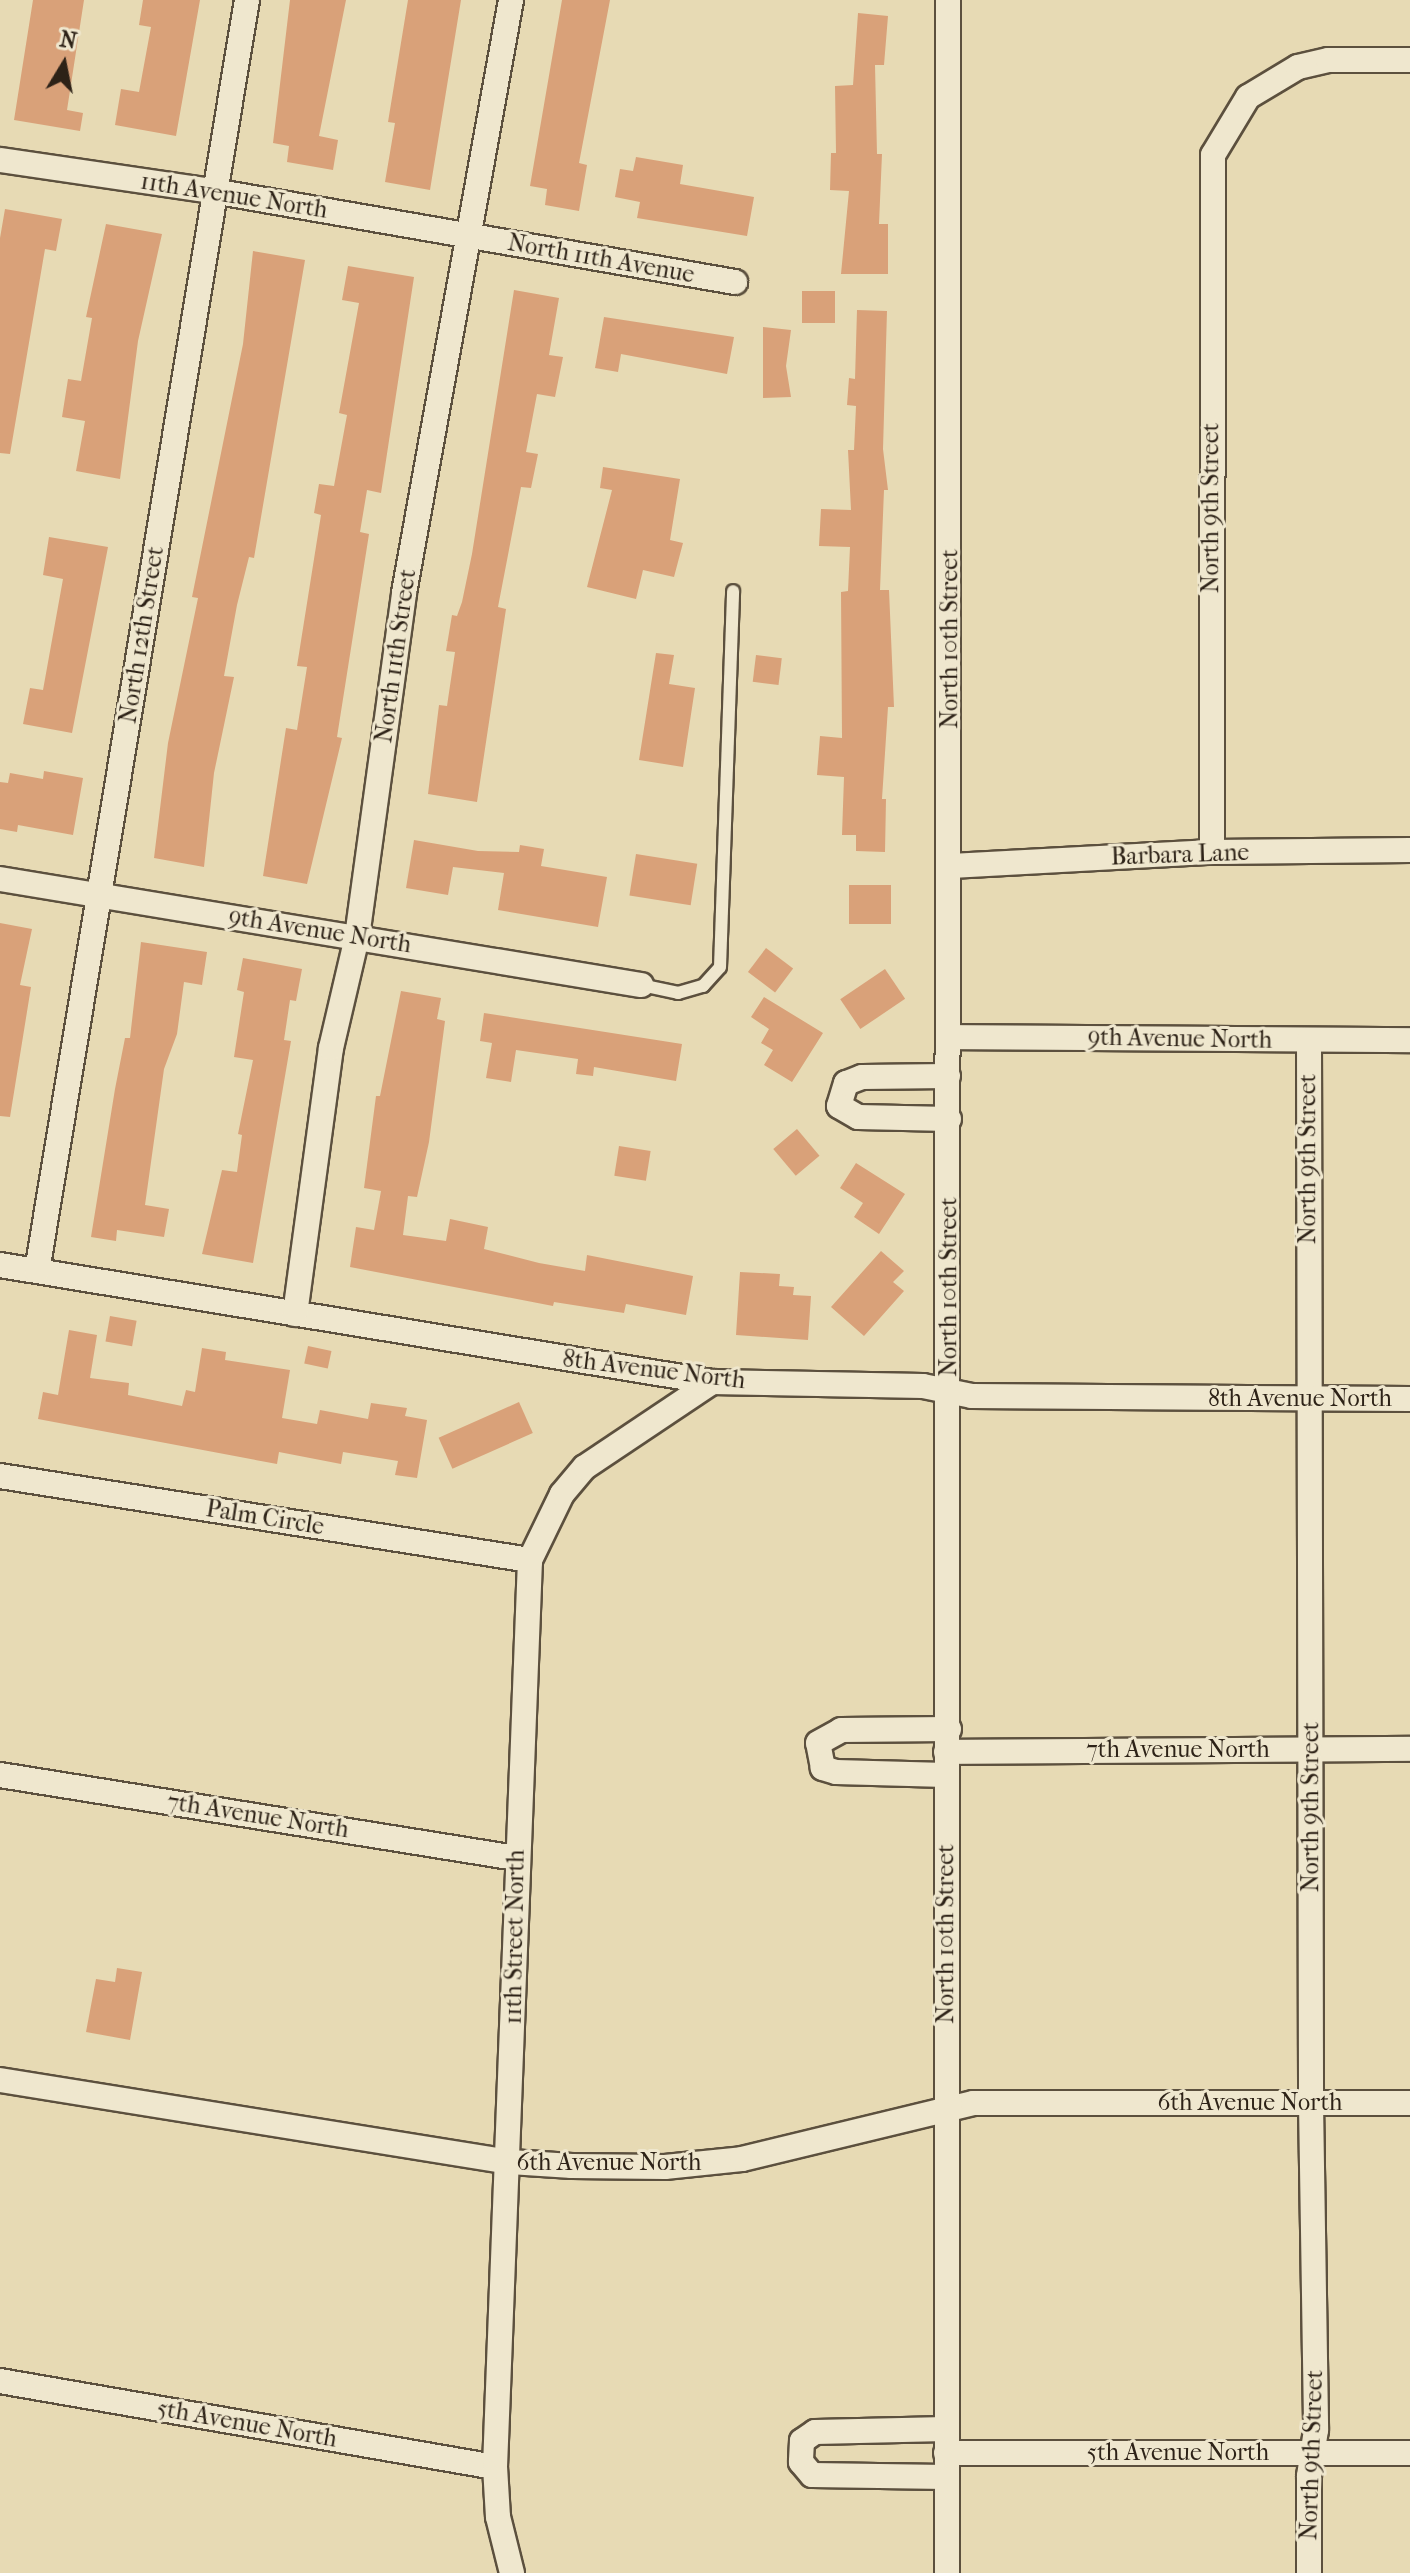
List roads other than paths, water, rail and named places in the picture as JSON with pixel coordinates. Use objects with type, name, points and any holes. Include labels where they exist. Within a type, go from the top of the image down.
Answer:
[{"type":"street","name":"North 12th Street","points":[[37,1271],[213,191],[247,0]]},
{"type":"street","name":"North 11th Street","points":[[295,1314],[331,1048],[357,937],[404,593],[511,0]]},
{"type":"street","name":"North 10th Street","points":[[947,2573],[948,1076],[951,866],[948,0]]},
{"type":"street","name":"North 9th Street","points":[[1212,852],[1213,155],[1248,97],[1298,67],[1328,60],[1410,60]]},
{"type":"street","name":"11th Avenue North","points":[[0,160],[213,191],[467,236]]},
{"type":"street","name":"North 11th Avenue","points":[[467,236],[735,282]]},
{"type":"street","name":"Barbara Lane","points":[[951,866],[1212,852],[1410,850]]},
{"type":"street","name":"9th Avenue North","points":[[0,879],[641,985]]},
{"type":"street","name":"9th Avenue North","points":[[950,1037],[1410,1040]]},
{"type":"street","name":"North 9th Street","points":[[1309,1040],[1307,1399],[1316,2430],[1312,2453],[1309,2573]]},
{"type":"street","points":[[948,1076],[862,1077],[846,1083],[839,1106],[858,1117],[949,1119]]},
{"type":"street","name":"8th Avenue North","points":[[0,1265],[712,1382],[923,1386],[972,1396],[1410,1399]]},
{"type":"street","name":"11th Street North","points":[[512,2573],[498,2517],[495,2467],[510,2162],[516,1858],[530,1560],[562,1494],[585,1467],[712,1382]]},
{"type":"street","name":"Palm Circle","points":[[0,1476],[530,1560]]},
{"type":"street","name":"7th Avenue North","points":[[947,1752],[1410,1749]]},
{"type":"street","name":"7th Avenue North","points":[[0,1775],[516,1858]]},
{"type":"street","name":"6th Avenue North","points":[[0,2080],[510,2162],[704,2165],[973,2103],[1410,2103]]},
{"type":"street","name":"5th Avenue North","points":[[0,2381],[495,2467]]},
{"type":"street","points":[[815,2432],[946,2453],[812,2475],[801,2462],[802,2441],[815,2432]]},
{"type":"street","name":"5th Avenue North","points":[[946,2453],[1410,2453]]},
{"type":"lane","points":[[641,985],[678,993],[703,986],[720,967],[733,591]]}]
